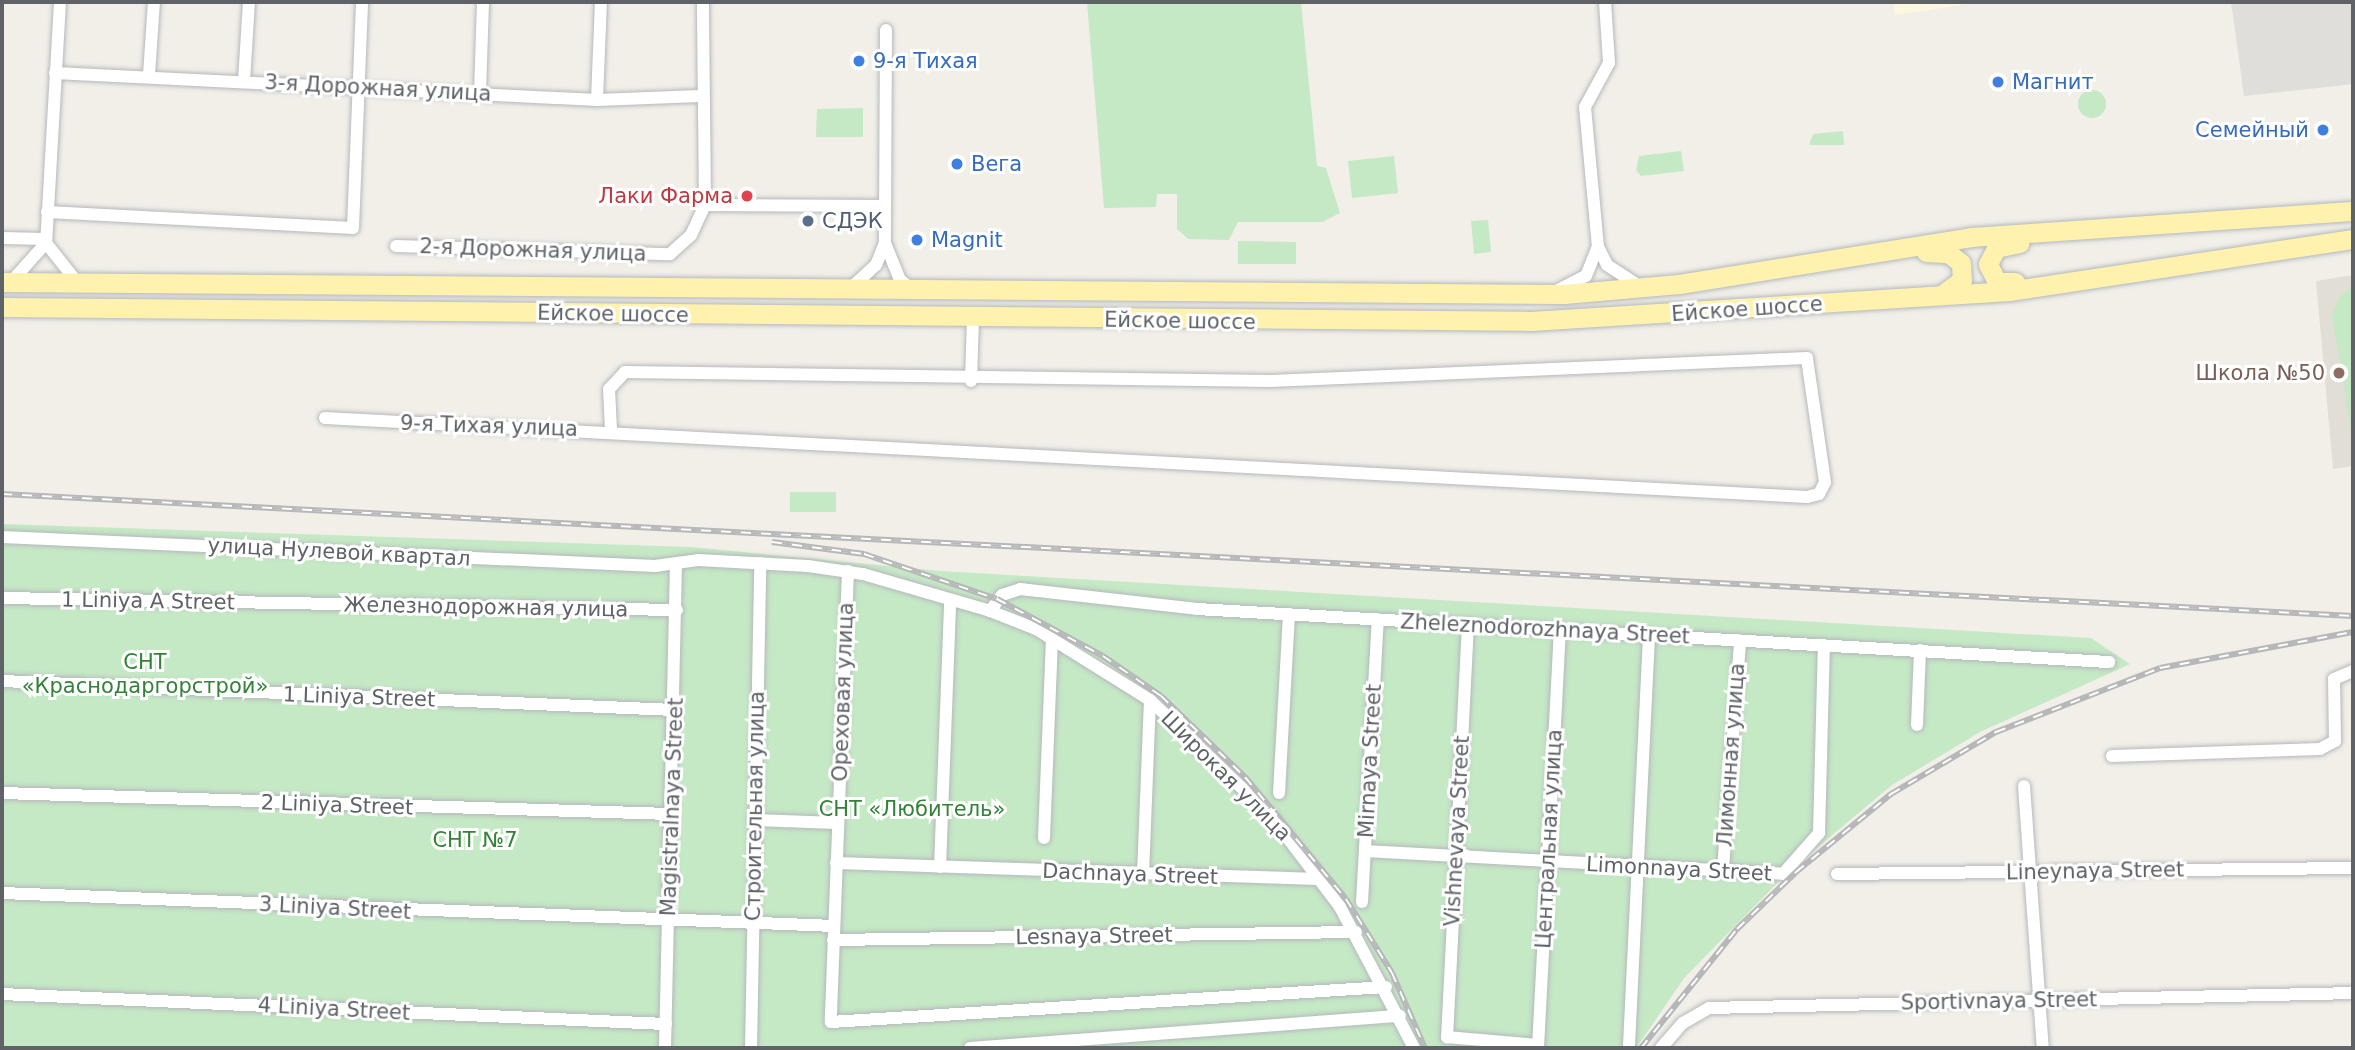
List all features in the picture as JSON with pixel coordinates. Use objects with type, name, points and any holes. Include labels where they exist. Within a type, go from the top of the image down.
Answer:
[{"type":"main road","name":"Ейское шоссе","points":[[7,282],[915,293],[1546,295],[1643,289],[1983,236],[2353,211]]},
{"type":"main road","points":[[2106,229],[2001,245],[1989,258],[1989,272],[2004,283],[2116,275]]},
{"type":"main road","name":"Ейское шоссе","points":[[2,307],[972,318],[1531,321],[1939,295],[2116,275],[2353,239]]},
{"type":"main road","points":[[1879,251],[1958,257],[1962,279],[1939,295]]},
{"type":"street","points":[[60,2],[46,241],[77,282]]},
{"type":"street","points":[[149,75],[154,2]]},
{"type":"street","points":[[244,81],[249,2]]},
{"type":"street","points":[[47,212],[353,228],[362,2]]},
{"type":"street","points":[[480,93],[483,2]]},
{"type":"street","points":[[597,100],[601,2]]},
{"type":"street","points":[[703,2],[700,96],[705,205],[883,206]]},
{"type":"street","points":[[1605,2],[1609,63],[1585,107],[1598,247],[1605,262],[1643,289]]},
{"type":"street","points":[[886,30],[883,206],[885,243],[900,279],[915,293]]},
{"type":"street","name":"3-я Дорожная улица","points":[[55,73],[149,75],[597,100],[700,96]]},
{"type":"street","name":"2-я Дорожная улица","points":[[396,246],[670,254],[691,235],[705,205]]},
{"type":"street","points":[[2,238],[46,241]]},
{"type":"street","points":[[7,282],[46,241]]},
{"type":"street","points":[[845,292],[872,270],[885,243]]},
{"type":"street","points":[[1546,295],[1586,276],[1598,247]]},
{"type":"street","points":[[611,429],[609,389],[625,372],[971,381],[972,318]]},
{"type":"street","name":"9-я Тихая улица","points":[[325,418],[478,430],[515,424],[611,429],[1807,497],[1819,494],[1825,482],[1807,358],[1270,382],[971,381]]},
{"type":"street","name":"улица Нулевой квартал","points":[[2,537],[676,566]]},
{"type":"street","name":"Широкая улица","points":[[676,566],[760,563],[848,571],[950,602],[990,611],[1052,640],[1150,700],[1271,816],[1320,879],[1356,932],[1386,987],[1414,1048]]},
{"type":"street","name":"Строительная улица","points":[[751,1048],[760,563]]},
{"type":"street","name":"Magistralnaya Street","points":[[665,1048],[675,710],[676,566]]},
{"type":"street","name":"Ореховая улица","points":[[848,571],[831,1022],[1386,987]]},
{"type":"street","name":"Zheleznodorozhnaya Street","points":[[990,611],[1002,595],[1020,589],[1289,614],[2109,662]]},
{"type":"street","name":"1 Liniya A Street","points":[[2,598],[295,605]]},
{"type":"street","points":[[940,867],[950,602]]},
{"type":"street","name":"Железнодорожная улица","points":[[295,605],[677,610]]},
{"type":"street","points":[[1279,793],[1289,614]]},
{"type":"street","name":"Mirnaya Street","points":[[1362,902],[1378,619]]},
{"type":"street","name":"Vishnevaya Street","points":[[1468,624],[1447,1037],[1538,1046]]},
{"type":"street","name":"Центральная улица","points":[[1538,1046],[1560,630]]},
{"type":"street","points":[[1629,1045],[1635,865],[1649,635]]},
{"type":"street","points":[[1044,838],[1052,640]]},
{"type":"street","name":"Лимонная улица","points":[[1723,869],[1740,641]]},
{"type":"street","name":"Limonnaya Street","points":[[1365,851],[1783,874],[1819,833],[1824,645]]},
{"type":"street","points":[[1917,725],[1920,650]]},
{"type":"street","points":[[2112,755],[2320,749],[2335,741],[2334,679],[2353,671]]},
{"type":"street","name":"1 Liniya Street","points":[[2,681],[675,710]]},
{"type":"street","points":[[1143,874],[1150,700]]},
{"type":"street","points":[[2024,786],[2034,873],[2043,1048]]},
{"type":"street","name":"2 Liniya Street","points":[[2,793],[671,814]]},
{"type":"street","points":[[754,820],[838,823]]},
{"type":"street","name":"Dachnaya Street","points":[[836,863],[1320,879]]},
{"type":"street","name":"Lineynaya Street","points":[[1837,874],[2353,868]]},
{"type":"street","name":"3 Liniya Street","points":[[2,893],[668,924],[834,926]]},
{"type":"street","name":"Lesnaya Street","points":[[833,940],[1356,932]]},
{"type":"street","name":"Sportivnaya Street","points":[[1661,1048],[1683,1023],[1709,1008],[2353,993]]},
{"type":"street","name":"4 Liniya Street","points":[[2,994],[666,1024]]},
{"type":"street","points":[[970,1048],[1400,1016]]},
{"type":"shaded area","points":[[1894,2],[1975,2],[1975,3],[1895,15]]},
{"type":"shaded area","points":[[2231,2],[2353,2],[2353,84],[2244,96]]},
{"type":"shaded area","name":"Школа №50","points":[[2353,275],[2353,466],[2333,469],[2316,281]]},
{"type":"green space","points":[[1087,2],[1301,2],[1317,166],[1326,168],[1340,213],[1322,222],[1238,222],[1229,240],[1188,239],[1177,229],[1177,194],[1157,194],[1156,207],[1104,208]]},
{"type":"green space","points":[[2092,90],[2102,94],[2106,104],[2102,114],[2092,118],[2082,114],[2078,104],[2082,94]]},
{"type":"green space","points":[[863,108],[863,137],[816,137],[817,109]]},
{"type":"green space","points":[[1843,131],[1844,145],[1809,145],[1813,134]]},
{"type":"green space","points":[[1681,151],[1684,171],[1641,176],[1636,170],[1639,156]]},
{"type":"green space","points":[[1394,156],[1398,193],[1352,198],[1348,161]]},
{"type":"green space","points":[[1488,220],[1491,252],[1474,254],[1471,221]]},
{"type":"green space","points":[[1238,241],[1296,242],[1296,264],[1238,264]]},
{"type":"green space","points":[[2353,287],[2353,441],[2332,315],[2340,296]]},
{"type":"green space","points":[[790,492],[836,492],[836,512],[790,512]]},
{"type":"green space","name":"СНТ «Любитель»","points":[[2,524],[690,547],[940,571],[2091,638],[2130,664],[1980,732],[1892,785],[1788,872],[1685,977],[1636,1048],[2,1048]]},
{"type":"railway","points":[[2,494],[2353,616]]},
{"type":"railway","points":[[772,542],[864,554],[997,599],[1103,656],[1161,696],[1245,777],[1346,899],[1392,973],[1425,1048]]},
{"type":"railway","points":[[1641,1048],[1737,929],[1796,872],[1891,794],[1996,732],[2160,668],[2353,632]]},
{"type":"place","name":"9-я Тихая","points":[[859,61]]},
{"type":"place","name":"Магнит","points":[[1998,82]]},
{"type":"place","name":"Семейный","points":[[2323,130]]},
{"type":"place","name":"Вега","points":[[957,164]]},
{"type":"place","name":"Лаки Фарма","points":[[747,196]]},
{"type":"place","name":"СДЭК","points":[[808,221]]},
{"type":"place","name":"Magnit","points":[[917,240]]},
{"type":"place","name":"Школа №50","points":[[2339,373]]},
{"type":"park label","name":"СНТ «Краснодаргорстрой»","points":[[145,674]]},
{"type":"park label","name":"СНТ №7","points":[[475,840]]}]
